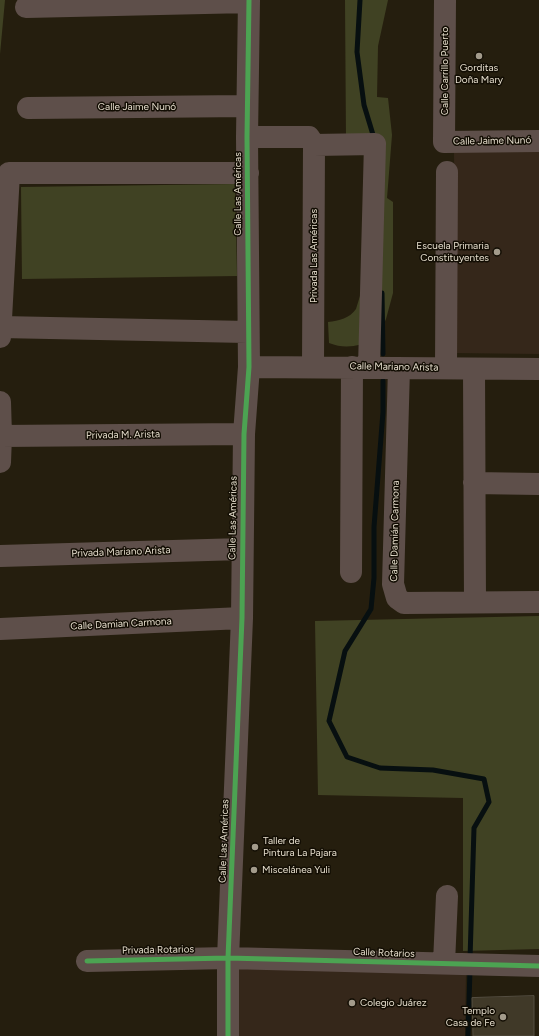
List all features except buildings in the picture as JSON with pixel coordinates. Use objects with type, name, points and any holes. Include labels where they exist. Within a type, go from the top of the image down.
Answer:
[{"type":"street","name":"Calle Carrillo Puerto","points":[[444,142],[445,0]]},
{"type":"street","points":[[26,7],[249,1]]},
{"type":"street","name":"Calle Las Américas","points":[[228,1036],[228,958],[242,618],[244,434],[249,366],[247,332],[247,106],[249,1]]},
{"type":"street","name":"Calle Jaime Nunó","points":[[28,108],[247,106]]},
{"type":"street","points":[[247,137],[309,137],[314,146],[375,144],[361,367],[351,572]]},
{"type":"street","name":"Calle Jaime Nunó","points":[[444,142],[539,141]]},
{"type":"street","name":"Privada Las Américas","points":[[313,366],[314,146]]},
{"type":"street","points":[[446,368],[448,172]]},
{"type":"street","points":[[247,332],[1,332],[10,173],[248,173]]},
{"type":"street","name":"Calle Mariano Arista","points":[[249,366],[446,368],[474,370],[539,369]]},
{"type":"street","name":"Calle Damián Carmona","points":[[398,368],[393,584],[397,598],[404,603],[539,602]]},
{"type":"street","points":[[474,370],[475,602]]},
{"type":"street","points":[[0,402],[2,436],[0,462]]},
{"type":"street","name":"Privada M. Arista","points":[[2,436],[244,434]]},
{"type":"street","points":[[474,483],[539,484]]},
{"type":"street","name":"Privada Mariano Arista","points":[[0,556],[242,549]]},
{"type":"street","name":"Calle Damian Carmona","points":[[0,629],[242,618]]},
{"type":"street","points":[[447,896],[451,963]]},
{"type":"street","name":"Privada Rotarios","points":[[87,961],[228,958]]},
{"type":"street","name":"Calle Rotarios","points":[[228,958],[539,966]]},
{"type":"shaded area","name":"Escuela Primaria Constituyentes","points":[[454,151],[539,152],[539,354],[456,353]]},
{"type":"shaded area","name":"Colegio Juárez","points":[[239,967],[466,970],[465,1036],[238,1036]]},
{"type":"green space","points":[[0,0],[5,0],[0,54]]},
{"type":"green space","points":[[345,0],[388,0],[378,46],[377,97],[388,98],[392,135],[387,198],[393,202],[393,293],[386,319],[376,340],[358,345],[342,346],[329,343],[328,322],[336,321],[351,315],[356,309],[373,253],[368,148],[346,138]]},
{"type":"green space","points":[[235,184],[237,276],[22,279],[21,187]]},
{"type":"green space","points":[[539,616],[539,949],[463,951],[463,798],[318,795],[315,621]]},
{"type":"waterway","points":[[360,0],[357,52],[364,105],[374,138]]},
{"type":"waterway","points":[[382,293],[383,354]]},
{"type":"waterway","points":[[383,381],[383,412],[374,527],[374,578],[371,609],[345,651],[329,721],[347,757],[380,768],[433,770],[484,779],[489,802],[474,828],[470,959]]},
{"type":"waterway","points":[[468,1036],[470,969]]},
{"type":"cycle path","points":[[228,1036],[228,958],[242,618],[244,434],[249,367],[247,137],[249,0]]},
{"type":"cycle path","points":[[87,961],[228,958],[539,966]]},
{"type":"place","name":"Gorditas Doña Mary","points":[[479,56]]},
{"type":"place","name":"Escuela Primaria Constituyentes","points":[[497,252]]},
{"type":"place","name":"Taller de Pintura La Pajara","points":[[255,847]]},
{"type":"place","name":"Miscelánea Yuli","points":[[254,870]]},
{"type":"place","name":"Colegio Juárez","points":[[352,1003]]},
{"type":"place","name":"Templo Casa de Fe","points":[[503,1017]]}]
